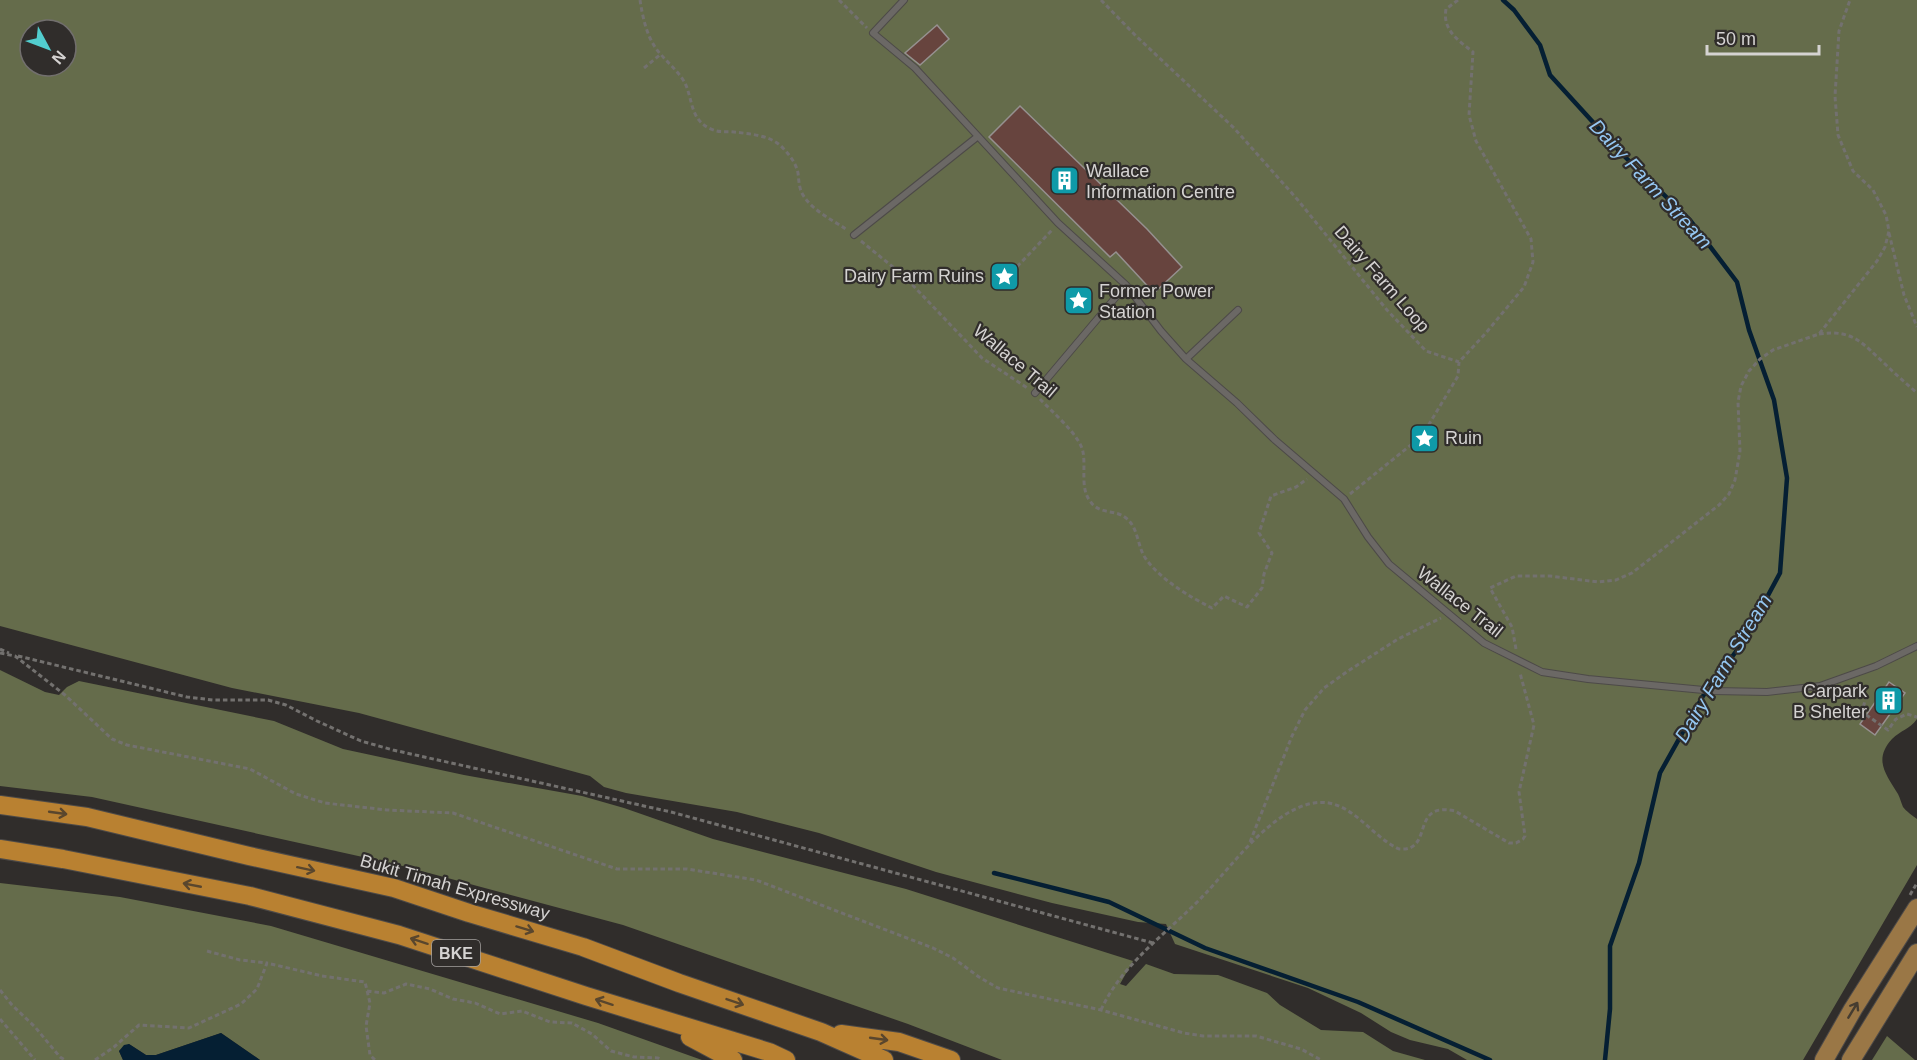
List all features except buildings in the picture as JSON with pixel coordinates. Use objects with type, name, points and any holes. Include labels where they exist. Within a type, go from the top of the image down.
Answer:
[{"type":"highway","name":"Bukit Timah Expressway","points":[[0,805],[87,817],[394,888],[583,947],[821,1032],[884,1060]]},
{"type":"highway","name":"BKE","points":[[0,849],[63,859],[250,896],[399,935],[660,1020],[769,1052],[786,1060]]},
{"type":"highway","points":[[660,1020],[733,1060]]},
{"type":"highway","points":[[821,1032],[898,1042],[951,1060]]},
{"type":"main road","points":[[1824,1060],[1853,1009],[1917,908]]},
{"type":"main road","points":[[1851,1060],[1917,953]]},
{"type":"lane","points":[[873,33],[904,0]]},
{"type":"lane","name":"Wallace Trail","points":[[873,33],[915,68],[1058,223],[1126,285],[1186,359],[1344,499],[1368,537],[1389,564],[1484,643],[1542,672],[1701,690],[1767,692],[1821,686],[1854,675]]},
{"type":"lane","points":[[854,235],[977,137]]},
{"type":"lane","points":[[1035,393],[1126,285]]},
{"type":"lane","points":[[1186,359],[1238,310]]},
{"type":"lane","points":[[1854,675],[1917,646]]},
{"type":"path","name":"Wallace Trail","points":[[640,0],[651,41],[678,72],[686,86],[693,113],[700,122],[720,132],[764,136],[779,144],[791,156],[798,171],[798,183],[802,194],[809,203],[854,235],[904,276],[982,358],[1035,393],[1078,440],[1083,451],[1085,491],[1089,500],[1104,512],[1121,515],[1127,519],[1132,524],[1146,559],[1185,594],[1212,608],[1224,596],[1247,607],[1262,588],[1264,574],[1272,553],[1259,533],[1271,496],[1296,487],[1316,473]]},
{"type":"path","points":[[839,0],[873,33]]},
{"type":"path","name":"Dairy Farm Loop","points":[[1101,0],[1242,137],[1297,199],[1386,310],[1426,351],[1458,362]]},
{"type":"path","points":[[1344,499],[1422,436],[1458,376],[1458,362],[1524,287],[1533,262],[1531,239],[1476,141],[1469,115],[1473,52],[1454,37],[1445,16],[1446,9],[1458,0]]},
{"type":"path","points":[[1850,0],[1839,32],[1835,96],[1838,135],[1853,171],[1873,190],[1886,215],[1904,294],[1917,327]]},
{"type":"path","points":[[644,68],[661,54]]},
{"type":"path","points":[[1012,272],[1058,223]]},
{"type":"path","points":[[1819,334],[1877,261],[1885,247],[1888,231]]},
{"type":"path","points":[[1101,1010],[1108,994],[1153,943],[1204,896],[1250,844],[1283,816],[1298,808],[1315,802],[1335,804],[1353,812],[1367,826],[1399,849],[1405,850],[1420,840],[1425,818],[1431,813],[1447,809],[1455,811],[1509,843],[1520,842],[1526,832],[1519,792],[1534,725],[1512,627],[1490,588],[1516,576],[1551,576],[1598,582],[1616,580],[1632,573],[1719,505],[1729,494],[1735,480],[1740,451],[1738,402],[1741,386],[1749,371],[1760,359],[1773,350],[1819,334],[1844,333],[1857,338],[1917,393]]},
{"type":"path","points":[[1250,844],[1292,736],[1305,710],[1324,688],[1398,639],[1420,630],[1448,613]]},
{"type":"path","points":[[0,651],[187,697],[268,700],[286,705],[361,741],[393,750],[671,812],[1153,943]]},
{"type":"path","points":[[15,656],[65,695],[112,739],[127,746],[249,769],[296,794],[325,803],[387,810],[453,813],[617,869],[687,869],[756,880],[933,948],[953,958],[979,978],[998,988],[1101,1010],[1184,1033],[1203,1036],[1256,1036],[1301,1049],[1321,1060]]},
{"type":"path","points":[[1854,675],[1866,697],[1862,712],[1888,729],[1896,719],[1907,714],[1917,717]]},
{"type":"path","points":[[207,951],[240,960],[365,982],[370,1003],[366,1026],[370,1055],[375,1060]]},
{"type":"path","points":[[95,1060],[114,1047],[139,1024],[189,1028],[242,1004],[257,989],[267,963]]},
{"type":"path","points":[[367,991],[384,993],[406,984],[430,989],[453,999],[475,1003],[500,1014],[522,1011],[550,1022],[572,1023],[592,1034],[611,1051],[634,1057],[661,1060]]},
{"type":"path","points":[[0,990],[65,1060]]},
{"type":"path","points":[[0,1019],[35,1060]]},
{"type":"green space","points":[[0,0],[1917,0],[1917,719],[1892,739],[1886,747],[1882,760],[1883,767],[1903,807],[1917,819],[1917,865],[1803,1060],[1467,1060],[1448,1049],[1410,1040],[1391,1032],[1361,1013],[1308,988],[1175,944],[1166,924],[1138,922],[1052,903],[936,872],[819,833],[737,812],[626,793],[604,787],[590,776],[359,713],[232,688],[0,626]]},
{"type":"green space","points":[[0,670],[45,692],[59,695],[67,687],[79,681],[274,721],[343,749],[464,775],[582,796],[713,839],[906,889],[1133,961],[1120,984],[1126,986],[1146,964],[1174,974],[1218,975],[1267,993],[1280,1005],[1321,1030],[1363,1032],[1393,1051],[1425,1060],[1002,1060],[908,1024],[623,925],[399,865],[92,797],[0,786]]},
{"type":"green space","points":[[0,883],[120,897],[271,926],[598,1023],[702,1060],[260,1060],[221,1033],[156,1055],[146,1055],[129,1044],[119,1051],[123,1060],[0,1060]]},
{"type":"green space","points":[[1887,1036],[1915,1060],[1872,1060]]},
{"type":"water","points":[[221,1033],[260,1060],[123,1060],[119,1051],[124,1045],[129,1044],[146,1055],[156,1055]]},
{"type":"waterway","name":"Dairy Farm Stream","points":[[1503,0],[1514,10],[1540,45],[1550,75],[1622,154],[1690,220],[1737,282],[1749,330],[1774,400],[1787,478],[1780,573],[1743,642],[1703,696],[1660,773],[1639,863],[1610,946],[1610,1009],[1605,1060]]},
{"type":"waterway","points":[[994,873],[1109,902],[1205,948],[1358,1002],[1490,1060]]},
{"type":"place","name":"Wallace Information Centre","points":[[1065,181]]},
{"type":"place","name":"Dairy Farm Ruins","points":[[1005,276]]},
{"type":"place","name":"Former Power Station","points":[[1078,301]]},
{"type":"place","name":"Ruin","points":[[1424,438]]},
{"type":"place","name":"Carpark B Shelter","points":[[1888,701]]}]
